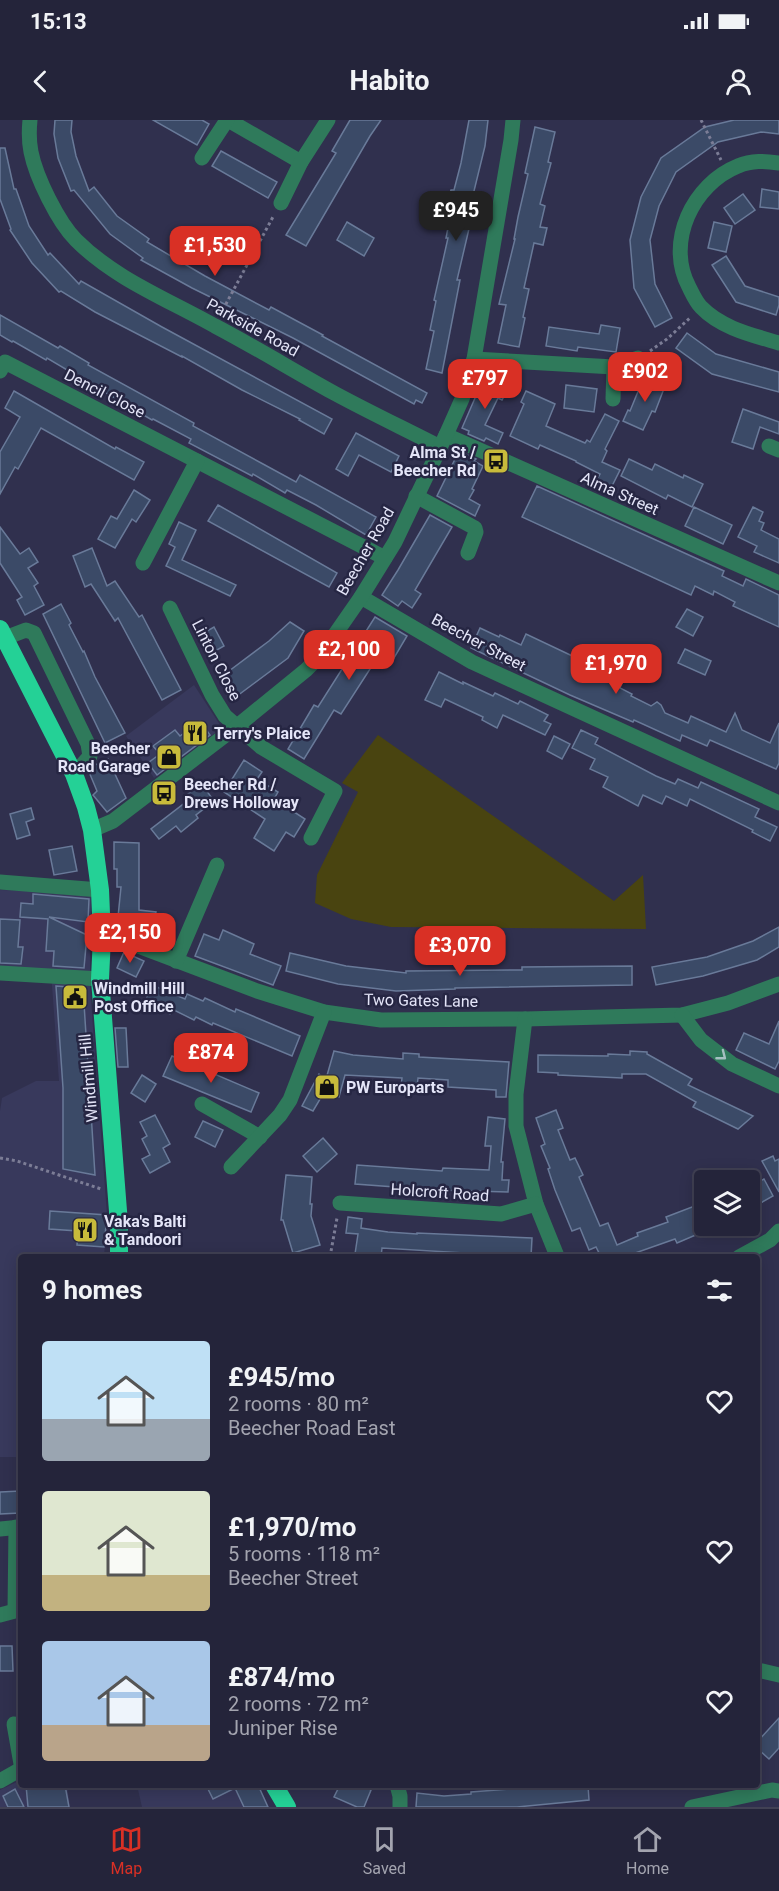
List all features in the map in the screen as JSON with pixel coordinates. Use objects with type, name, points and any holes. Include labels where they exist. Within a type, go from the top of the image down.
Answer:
[{"type":"highway","name":"Windmill Hill","points":[[2,633],[74,774],[92,830],[100,890],[102,937],[100,979],[117,1194],[119,1254]]},
{"type":"highway","points":[[276,1788],[286,1807]]},
{"type":"street","name":"Parkside Road","points":[[30,120],[30,151],[39,179],[74,239],[93,256],[138,286],[215,325],[336,394],[443,441]]},
{"type":"street","points":[[202,158],[227,120],[301,162]]},
{"type":"street","points":[[281,203],[301,162],[328,120]]},
{"type":"street","name":"Beecher Road","points":[[92,830],[113,821],[306,670],[320,656],[361,597],[395,542],[462,399],[474,359],[512,140],[513,120]]},
{"type":"street","points":[[779,163],[762,160],[740,165],[725,173],[696,200],[681,233],[681,265],[685,279],[701,307],[734,329],[779,343]]},
{"type":"street","points":[[474,359],[614,367],[638,358]]},
{"type":"street","name":"Dencil Close","points":[[0,371],[5,362],[384,558]]},
{"type":"street","points":[[613,399],[614,367]]},
{"type":"street","name":"Alma Street","points":[[443,441],[779,583]]},
{"type":"street","points":[[142,563],[197,461]]},
{"type":"street","points":[[417,496],[476,528],[468,553]]},
{"type":"street","name":"Beecher Street","points":[[361,597],[472,662],[779,803]]},
{"type":"street","name":"Linton Close","points":[[170,608],[212,695],[225,716],[261,747],[335,791],[311,838]]},
{"type":"street","points":[[2,633],[26,630],[34,633],[88,744],[90,756],[74,774]]},
{"type":"street","points":[[176,961],[217,865]]},
{"type":"street","points":[[0,882],[100,890]]},
{"type":"street","name":"Two Gates Lane","points":[[102,937],[117,938],[257,991],[324,1012],[381,1020],[682,1015],[728,1003],[779,984]]},
{"type":"street","points":[[0,973],[100,979]]},
{"type":"street","points":[[231,1167],[280,1115],[290,1100],[324,1012]]},
{"type":"street","points":[[682,1015],[701,1040],[732,1064],[779,1086]]},
{"type":"street","points":[[525,1019],[516,1094],[516,1126],[536,1204],[556,1254]]},
{"type":"street","points":[[202,1104],[260,1137]]},
{"type":"street","name":"Holcroft Road","points":[[340,1203],[501,1214],[536,1204]]},
{"type":"street","points":[[744,1254],[770,1240],[779,1231]]},
{"type":"street","points":[[12,1528],[12,1614]]},
{"type":"street","points":[[760,1670],[779,1675]]},
{"type":"street","points":[[14,1724],[18,1747]]},
{"type":"street","points":[[0,1781],[18,1771]]},
{"type":"street","points":[[398,1788],[399,1807]]},
{"type":"street","points":[[692,1807],[772,1790],[779,1791]]},
{"type":"path","points":[[701,120],[722,159],[725,173]]},
{"type":"path","points":[[230,298],[281,203]]},
{"type":"path","points":[[638,358],[668,339],[701,307]]},
{"type":"path","points":[[0,1158],[17,1161],[117,1194]]},
{"type":"path","points":[[331,1254],[340,1203]]},
{"type":"shaded area","points":[[194,685],[222,728],[154,778],[126,736]]},
{"type":"shaded area","points":[[378,735],[614,901],[643,875],[646,929],[391,927],[351,919],[315,903],[317,875],[358,792],[342,783]]},
{"type":"shaded area","points":[[0,890],[92,892],[90,987],[107,1215],[104,1254],[18,1254],[18,1457],[0,1457],[0,1111],[2,1098],[36,1081],[59,1081],[51,972],[0,968]]},
{"type":"shaded area","points":[[18,1781],[18,1788],[67,1788],[70,1807],[0,1807],[0,1790]]},
{"type":"shaded area","points":[[138,1788],[258,1788],[268,1807],[142,1807]]},
{"type":"building","points":[[55,120],[72,120],[71,132],[76,156],[89,191],[94,187],[117,216],[149,239],[147,242],[205,276],[269,310],[271,307],[427,393],[422,403],[416,400],[414,404],[293,338],[141,260],[143,258],[110,234],[74,190],[71,191],[58,158],[54,134]]},
{"type":"building","points":[[153,120],[202,120],[209,124],[197,145]]},
{"type":"building","points":[[350,120],[381,120],[306,246],[286,235],[336,153],[332,151]]},
{"type":"building","points":[[469,120],[488,120],[485,146],[473,195],[475,196],[470,216],[472,216],[457,280],[460,280],[442,373],[426,369],[434,331],[430,330],[436,301],[434,300],[448,238],[446,238],[452,207],[447,206],[461,163]]},
{"type":"building","points":[[734,120],[779,120],[779,134],[761,132],[718,142],[676,172],[659,206],[650,240],[655,284],[672,318],[655,327],[634,288],[630,240],[641,197],[661,158],[705,127]]},
{"type":"building","points":[[535,127],[555,132],[548,162],[551,163],[540,204],[545,206],[540,227],[547,228],[543,245],[534,243],[524,288],[529,289],[519,347],[498,343],[506,305],[499,304],[515,239]]},
{"type":"building","points":[[0,148],[5,148],[14,189],[16,189],[29,226],[48,255],[50,253],[79,284],[81,281],[332,419],[324,434],[300,419],[95,312],[61,291],[59,292],[32,263],[10,230],[0,199]]},
{"type":"building","points":[[221,151],[277,182],[268,198],[212,166]]},
{"type":"building","points":[[762,189],[779,192],[779,209],[760,207]]},
{"type":"building","points":[[743,194],[755,210],[735,224],[724,208]]},
{"type":"building","points":[[347,222],[374,238],[364,256],[337,240]]},
{"type":"building","points":[[714,222],[732,226],[726,252],[708,248]]},
{"type":"building","points":[[726,256],[745,286],[779,297],[776,315],[736,302],[712,265]]},
{"type":"building","points":[[0,315],[58,348],[60,346],[89,363],[88,365],[194,423],[193,426],[296,482],[300,475],[376,517],[366,535],[316,505],[287,490],[285,493],[253,474],[252,476],[189,443],[191,439],[152,420],[47,358],[46,360],[0,335]]},
{"type":"building","points":[[601,325],[620,328],[616,352],[578,347],[577,351],[546,346],[549,327],[599,334]]},
{"type":"building","points":[[687,333],[716,354],[779,372],[779,392],[712,374],[676,348]]},
{"type":"building","points":[[485,375],[509,387],[502,400],[498,398],[485,425],[503,433],[498,444],[486,438],[484,441],[468,434],[469,431],[462,428]]},
{"type":"building","points":[[644,377],[665,386],[655,412],[652,411],[643,430],[623,421],[628,410],[630,411]]},
{"type":"building","points":[[566,385],[597,389],[594,412],[564,408]]},
{"type":"building","points":[[14,391],[115,449],[116,447],[144,462],[134,480],[41,428],[18,469],[15,467],[0,494],[0,452],[20,417],[5,408]]},
{"type":"building","points":[[526,391],[555,404],[546,426],[585,443],[587,440],[590,442],[605,414],[619,421],[605,449],[607,451],[602,462],[620,470],[612,486],[597,479],[600,474],[576,461],[540,445],[538,449],[510,436],[524,404],[521,402]]},
{"type":"building","points":[[743,409],[779,422],[779,434],[760,427],[753,449],[732,442]]},
{"type":"building","points":[[356,433],[399,456],[391,472],[359,455],[348,476],[336,469]]},
{"type":"building","points":[[459,451],[476,459],[474,461],[483,466],[469,499],[480,505],[475,516],[437,496]]},
{"type":"building","points":[[629,459],[652,470],[655,464],[683,478],[684,475],[703,484],[692,507],[668,495],[666,499],[621,476]]},
{"type":"building","points":[[537,486],[724,571],[722,576],[743,586],[746,579],[779,595],[779,627],[733,606],[735,602],[714,591],[713,595],[695,586],[691,595],[522,517]]},
{"type":"building","points":[[134,490],[150,500],[136,522],[132,519],[115,548],[98,539],[111,516],[117,519]]},
{"type":"building","points":[[218,505],[337,573],[329,587],[208,521]]},
{"type":"building","points":[[694,507],[732,525],[723,544],[685,526]]},
{"type":"building","points":[[753,507],[763,512],[759,521],[764,523],[761,530],[779,539],[779,563],[754,552],[757,546],[738,537]]},
{"type":"building","points":[[430,515],[452,527],[415,590],[421,594],[412,608],[402,601],[398,606],[382,595]]},
{"type":"building","points":[[179,522],[196,530],[182,560],[236,585],[230,596],[166,566],[175,547],[169,544]]},
{"type":"building","points":[[0,527],[20,554],[29,548],[38,562],[28,568],[38,583],[34,586],[44,605],[25,615],[17,600],[22,597],[0,563]]},
{"type":"building","points":[[92,548],[107,586],[115,581],[139,617],[142,615],[181,690],[162,700],[118,618],[115,621],[91,584],[85,587],[73,556]]},
{"type":"building","points":[[61,604],[71,623],[69,625],[125,733],[105,743],[43,614]]},
{"type":"building","points":[[687,609],[703,617],[693,636],[676,627]]},
{"type":"building","points":[[375,617],[407,636],[391,663],[379,655],[341,714],[334,710],[304,759],[288,749],[314,705],[318,707]]},
{"type":"building","points":[[290,622],[304,631],[288,658],[237,696],[221,677]]},
{"type":"building","points":[[214,627],[224,646],[210,654],[200,635]]},
{"type":"building","points":[[480,628],[521,645],[526,634],[623,680],[620,688],[632,694],[631,696],[651,706],[657,702],[665,713],[688,723],[691,716],[726,732],[735,713],[742,730],[770,743],[779,723],[779,763],[776,769],[710,740],[707,746],[682,735],[680,741],[570,695],[471,648]]},
{"type":"building","points":[[685,649],[711,661],[705,675],[678,663]]},
{"type":"building","points":[[439,672],[493,696],[495,693],[518,704],[520,701],[548,715],[544,721],[551,724],[545,735],[503,715],[497,728],[482,720],[483,717],[445,699],[441,707],[425,700]]},
{"type":"building","points":[[200,721],[210,735],[157,775],[148,763],[160,754],[153,746],[175,730],[180,736]]},
{"type":"building","points":[[581,730],[598,738],[595,744],[656,776],[675,784],[678,779],[698,788],[701,782],[759,809],[755,817],[777,827],[770,841],[752,832],[753,830],[690,799],[687,806],[666,796],[662,804],[643,795],[638,806],[603,787],[608,777],[590,769],[595,759],[572,748]]},
{"type":"building","points":[[554,736],[570,744],[562,759],[547,751]]},
{"type":"building","points":[[108,759],[126,798],[107,812],[93,795],[97,791],[89,772],[95,765]]},
{"type":"building","points":[[244,760],[262,772],[257,779],[278,792],[274,799],[305,819],[294,837],[286,832],[274,851],[254,838],[265,819],[224,792]]},
{"type":"building","points":[[201,783],[214,801],[196,815],[198,818],[181,832],[176,826],[159,839],[151,829],[191,798],[188,794]]},
{"type":"building","points":[[31,808],[34,819],[26,822],[30,835],[17,839],[10,814]]},
{"type":"building","points":[[114,842],[139,843],[139,910],[156,912],[151,932],[117,927],[121,887],[117,887],[117,869],[114,869]]},
{"type":"building","points":[[72,846],[77,871],[54,875],[49,850]]},
{"type":"building","points":[[33,894],[89,899],[88,922],[49,917],[87,935],[84,968],[53,966],[54,951],[46,951],[48,919],[20,917],[21,903],[33,904]]},
{"type":"building","points":[[0,919],[20,920],[18,947],[23,947],[21,964],[0,963]]},
{"type":"building","points":[[779,927],[779,947],[757,960],[703,976],[656,985],[652,967],[707,957],[753,941]]},
{"type":"building","points":[[223,930],[254,944],[250,954],[281,966],[273,985],[195,956],[204,934],[219,940]]},
{"type":"building","points":[[124,952],[144,961],[136,977],[117,968]]},
{"type":"building","points":[[290,953],[346,966],[406,973],[406,971],[522,970],[522,967],[632,966],[632,985],[396,991],[338,984],[286,971]]},
{"type":"building","points":[[152,985],[185,999],[187,994],[203,1001],[205,998],[235,1012],[236,1009],[300,1036],[292,1056],[213,1023],[212,1025],[196,1017],[194,1020],[172,1009],[170,1014],[145,1002]]},
{"type":"building","points":[[56,986],[83,988],[95,1175],[63,1169],[63,1088]]},
{"type":"building","points":[[779,1021],[779,1061],[775,1069],[736,1050],[744,1033],[769,1044]]},
{"type":"building","points":[[115,1028],[126,1028],[128,1067],[118,1067]]},
{"type":"building","points":[[334,1051],[403,1059],[403,1053],[419,1054],[419,1057],[509,1062],[506,1097],[496,1097],[496,1090],[448,1087],[448,1080],[418,1078],[417,1088],[401,1087],[402,1078],[345,1075],[339,1097],[323,1094],[313,1111],[302,1106],[319,1074],[326,1079]]},
{"type":"building","points":[[630,1051],[647,1052],[692,1079],[688,1085],[753,1116],[738,1129],[693,1107],[696,1102],[646,1074],[622,1074],[622,1078],[538,1072],[538,1055],[608,1056],[608,1054],[630,1055]]},
{"type":"building","points":[[172,1056],[259,1093],[251,1112],[163,1076]]},
{"type":"building","points":[[142,1075],[156,1084],[145,1102],[131,1093]]},
{"type":"building","points":[[556,1110],[563,1128],[558,1130],[570,1160],[575,1158],[583,1175],[579,1177],[600,1226],[608,1223],[617,1245],[638,1236],[637,1233],[668,1222],[666,1217],[694,1206],[694,1236],[677,1243],[675,1239],[632,1254],[597,1254],[599,1253],[596,1247],[589,1250],[580,1228],[572,1231],[548,1169],[550,1168],[541,1146],[545,1144],[536,1118]]},
{"type":"building","points":[[155,1115],[170,1144],[163,1148],[170,1162],[150,1173],[142,1159],[150,1155],[142,1139],[147,1136],[140,1122]]},
{"type":"building","points":[[488,1117],[505,1119],[501,1162],[503,1162],[502,1180],[509,1180],[508,1192],[355,1184],[357,1165],[442,1171],[443,1168],[489,1170],[491,1146],[485,1146]]},
{"type":"building","points":[[203,1121],[223,1130],[215,1147],[195,1137]]},
{"type":"building","points":[[323,1138],[337,1154],[317,1172],[303,1156]]},
{"type":"building","points":[[773,1156],[775,1161],[779,1159],[779,1192],[762,1161]]},
{"type":"building","points":[[286,1175],[312,1177],[311,1216],[320,1245],[293,1253],[283,1220],[281,1220]]},
{"type":"building","points":[[764,1179],[773,1196],[760,1203],[760,1181]]},
{"type":"building","name":"Vaka's Balti & Tandoori","points":[[50,1211],[107,1215],[104,1247],[77,1245],[78,1231],[49,1229]]},
{"type":"building","points":[[348,1217],[362,1219],[361,1228],[388,1232],[532,1238],[531,1254],[481,1254],[382,1248],[381,1254],[355,1254],[358,1234],[346,1233]]},
{"type":"building","points":[[18,1491],[18,1513],[0,1514],[0,1492]]},
{"type":"building","points":[[0,1646],[12,1646],[13,1671],[0,1671]]},
{"type":"building","points":[[779,1718],[779,1748],[769,1759],[760,1751],[760,1739]]},
{"type":"building","points":[[26,1788],[66,1788],[69,1807],[28,1807]]},
{"type":"building","points":[[208,1788],[235,1788],[213,1799]]},
{"type":"building","points":[[235,1788],[259,1788],[268,1807],[244,1807]]},
{"type":"building","points":[[338,1788],[371,1790],[364,1807],[357,1807],[334,1797]]},
{"type":"building","points":[[522,1788],[588,1788],[589,1800],[517,1807],[416,1807],[417,1793],[444,1796],[471,1794],[471,1792]]},
{"type":"building","points":[[15,1789],[24,1807],[8,1807],[3,1796]]},
{"type":"place","name":"Alma St / Beecher Rd","points":[[496,461]]},
{"type":"place","name":"Terry's Plaice","points":[[195,733]]},
{"type":"place","name":"Beecher Road Garage","points":[[169,757]]},
{"type":"place","name":"Beecher Rd / Drews Holloway","points":[[164,793]]},
{"type":"place","name":"Windmill Hill Post Office","points":[[75,997]]},
{"type":"place","name":"PW Europarts","points":[[327,1087]]},
{"type":"place","name":"Vaka's Balti & Tandoori","points":[[85,1230]]}]
